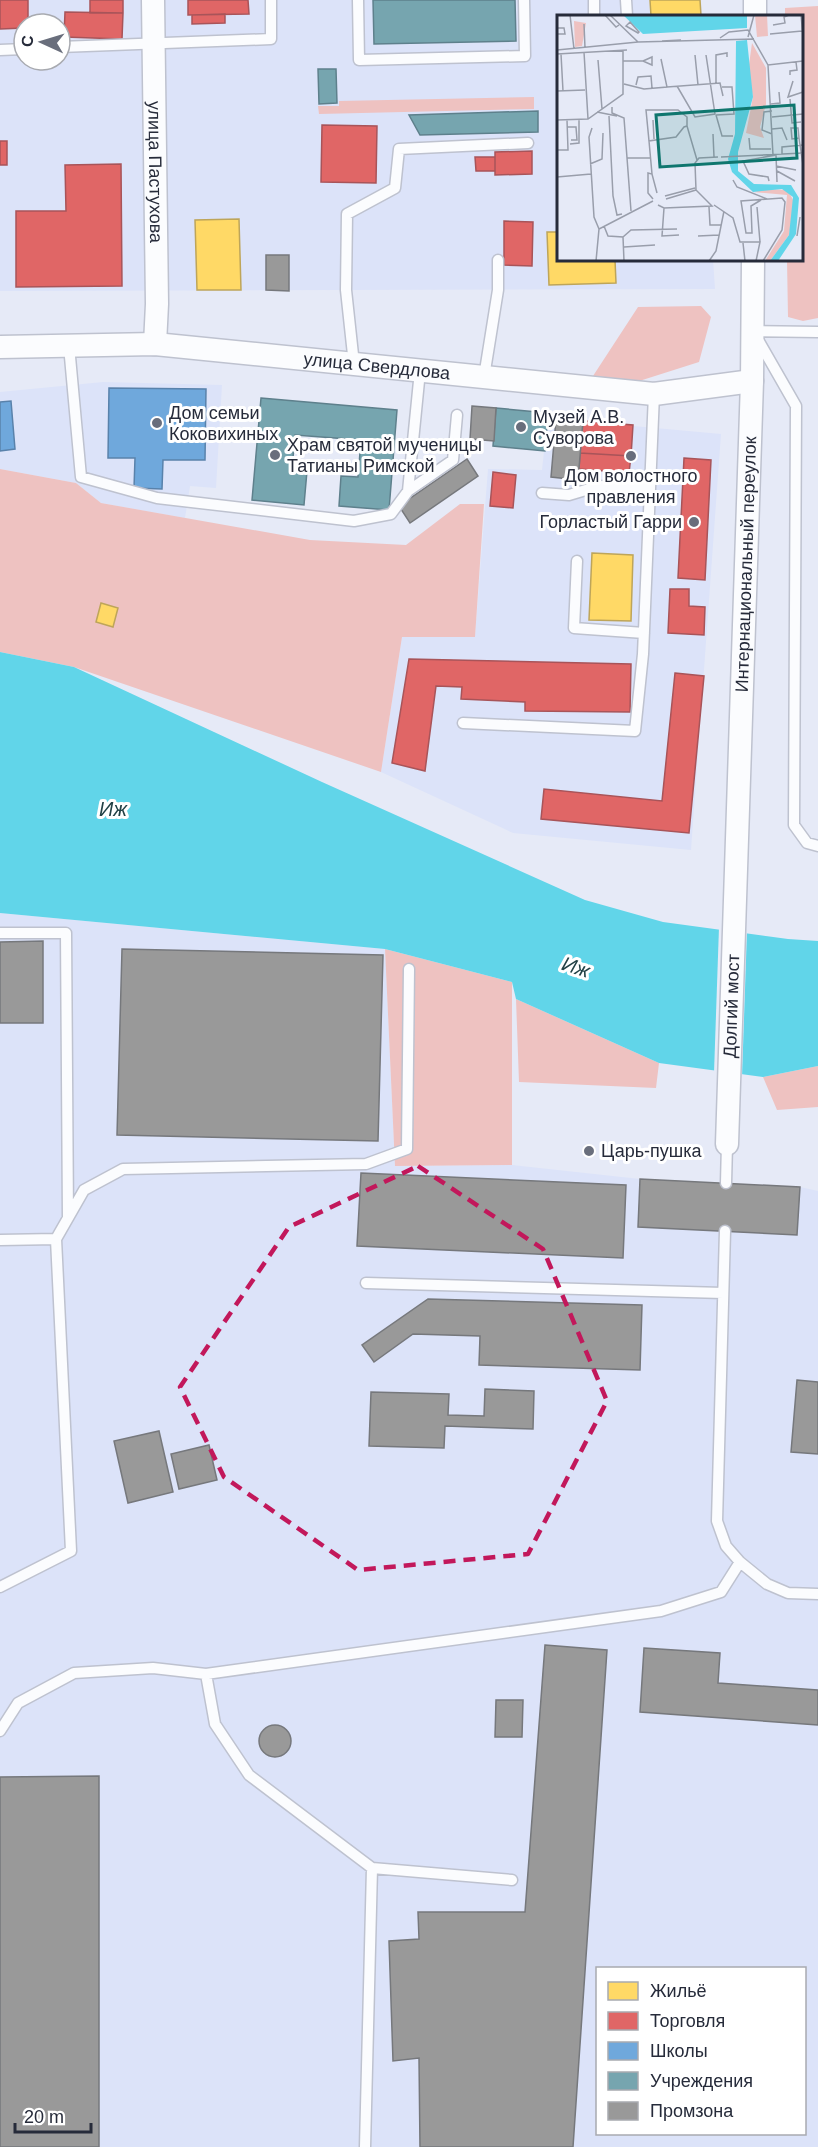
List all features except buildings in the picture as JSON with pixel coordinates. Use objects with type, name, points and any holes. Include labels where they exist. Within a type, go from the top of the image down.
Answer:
[{"type":"street","name":"улица Пастухова","points":[[153,0],[157,304],[154,344]]},
{"type":"street","name":"Интернациональный переулок","points":[[736,869],[752,381],[753,261]]},
{"type":"street","name":"улица Свердлова","points":[[0,347],[154,344],[654,394],[752,381]]},
{"type":"street","name":"Долгий мост","points":[[727,1144],[736,869]]},
{"type":"lane","points":[[72,46],[271,39],[271,0]]},
{"type":"lane","points":[[358,0],[359,60],[525,56],[524,0]]},
{"type":"lane","points":[[626,0],[627,15]]},
{"type":"lane","points":[[354,365],[346,290],[346,214],[395,188],[399,149],[528,143]]},
{"type":"lane","points":[[484,377],[498,290],[498,260]]},
{"type":"lane","points":[[753,331],[818,332]]},
{"type":"lane","points":[[753,331],[796,406],[794,825],[807,843],[818,846]]},
{"type":"lane","points":[[69,346],[81,477],[158,498],[354,521],[391,514],[408,491],[453,460],[457,415]]},
{"type":"lane","points":[[408,491],[420,371]]},
{"type":"lane","points":[[463,723],[635,731],[644,633],[654,394]]},
{"type":"lane","points":[[542,494],[569,495],[599,486],[650,488]]},
{"type":"lane","points":[[577,561],[574,628],[644,633]]},
{"type":"lane","points":[[0,933],[66,933],[68,1219]]},
{"type":"lane","points":[[0,1587],[71,1551],[56,1239],[84,1190],[123,1169],[366,1164],[407,1149],[409,969]]},
{"type":"lane","points":[[726,1183],[727,1144]]},
{"type":"lane","points":[[724,1231],[717,1521],[726,1546],[740,1562],[767,1584],[788,1593],[818,1594]]},
{"type":"lane","points":[[0,1240],[56,1239]]},
{"type":"lane","points":[[366,1283],[723,1293]]},
{"type":"lane","points":[[0,1731],[18,1703],[74,1673],[153,1668],[206,1674],[661,1611],[721,1592],[740,1562]]},
{"type":"lane","points":[[206,1674],[215,1724],[249,1775],[372,1868],[512,1880]]},
{"type":"lane","points":[[365,2147],[372,1868]]},
{"type":"highlighted area","points":[[418,1166],[543,1249],[607,1401],[528,1554],[358,1570],[224,1477],[180,1387],[289,1227]]},
{"type":"shaded area","points":[[0,0],[701,0],[702,15],[557,15],[557,261],[713,261],[715,289],[0,291]]},
{"type":"shaded area","points":[[818,6],[818,318],[803,321],[788,317],[787,261],[803,261],[803,15],[785,15],[785,8]]},
{"type":"shaded area","points":[[534,97],[534,109],[319,114],[318,106],[339,106],[339,101]]},
{"type":"shaded area","points":[[701,306],[711,317],[699,362],[633,383],[593,376],[638,307]]},
{"type":"shaded area","points":[[103,382],[222,385],[216,488],[190,486],[185,518],[101,503],[76,483],[0,469],[0,392]]},
{"type":"shaded area","points":[[548,413],[556,419],[721,434],[691,850],[513,833],[381,772],[402,637],[475,636],[488,469],[542,470]]},
{"type":"shaded area","points":[[0,469],[76,483],[101,503],[310,540],[406,545],[460,504],[484,504],[475,637],[402,637],[381,772],[74,667],[0,652]]},
{"type":"shaded area","points":[[0,913],[385,949],[395,1166],[512,1165],[640,1179],[800,1187],[818,1191],[818,2147],[0,2147]]},
{"type":"shaded area","points":[[385,949],[512,982],[512,1165],[395,1166]]},
{"type":"shaded area","points":[[516,999],[659,1063],[656,1088],[519,1082]]},
{"type":"shaded area","points":[[818,1066],[818,1107],[777,1110],[763,1077]]},
{"type":"water","name":"Иж","points":[[0,652],[74,667],[585,900],[663,922],[818,941],[818,1066],[763,1077],[659,1063],[516,999],[512,982],[385,949],[0,913]]},
{"type":"pier","points":[[719,927],[747,931],[742,1077],[714,1073]]},
{"type":"place","name":"Дом семьи Коковихиных","points":[[157,423]]},
{"type":"place","name":"Музей А.В. Суворова","points":[[521,427]]},
{"type":"place","name":"Храм святой мученицы Татианы Римской","points":[[275,455]]},
{"type":"place","name":"Дом волостного правления","points":[[631,456]]},
{"type":"place","name":"Горластый Гарри","points":[[694,522]]},
{"type":"place","name":"Царь-пушка","points":[[589,1151]]}]
